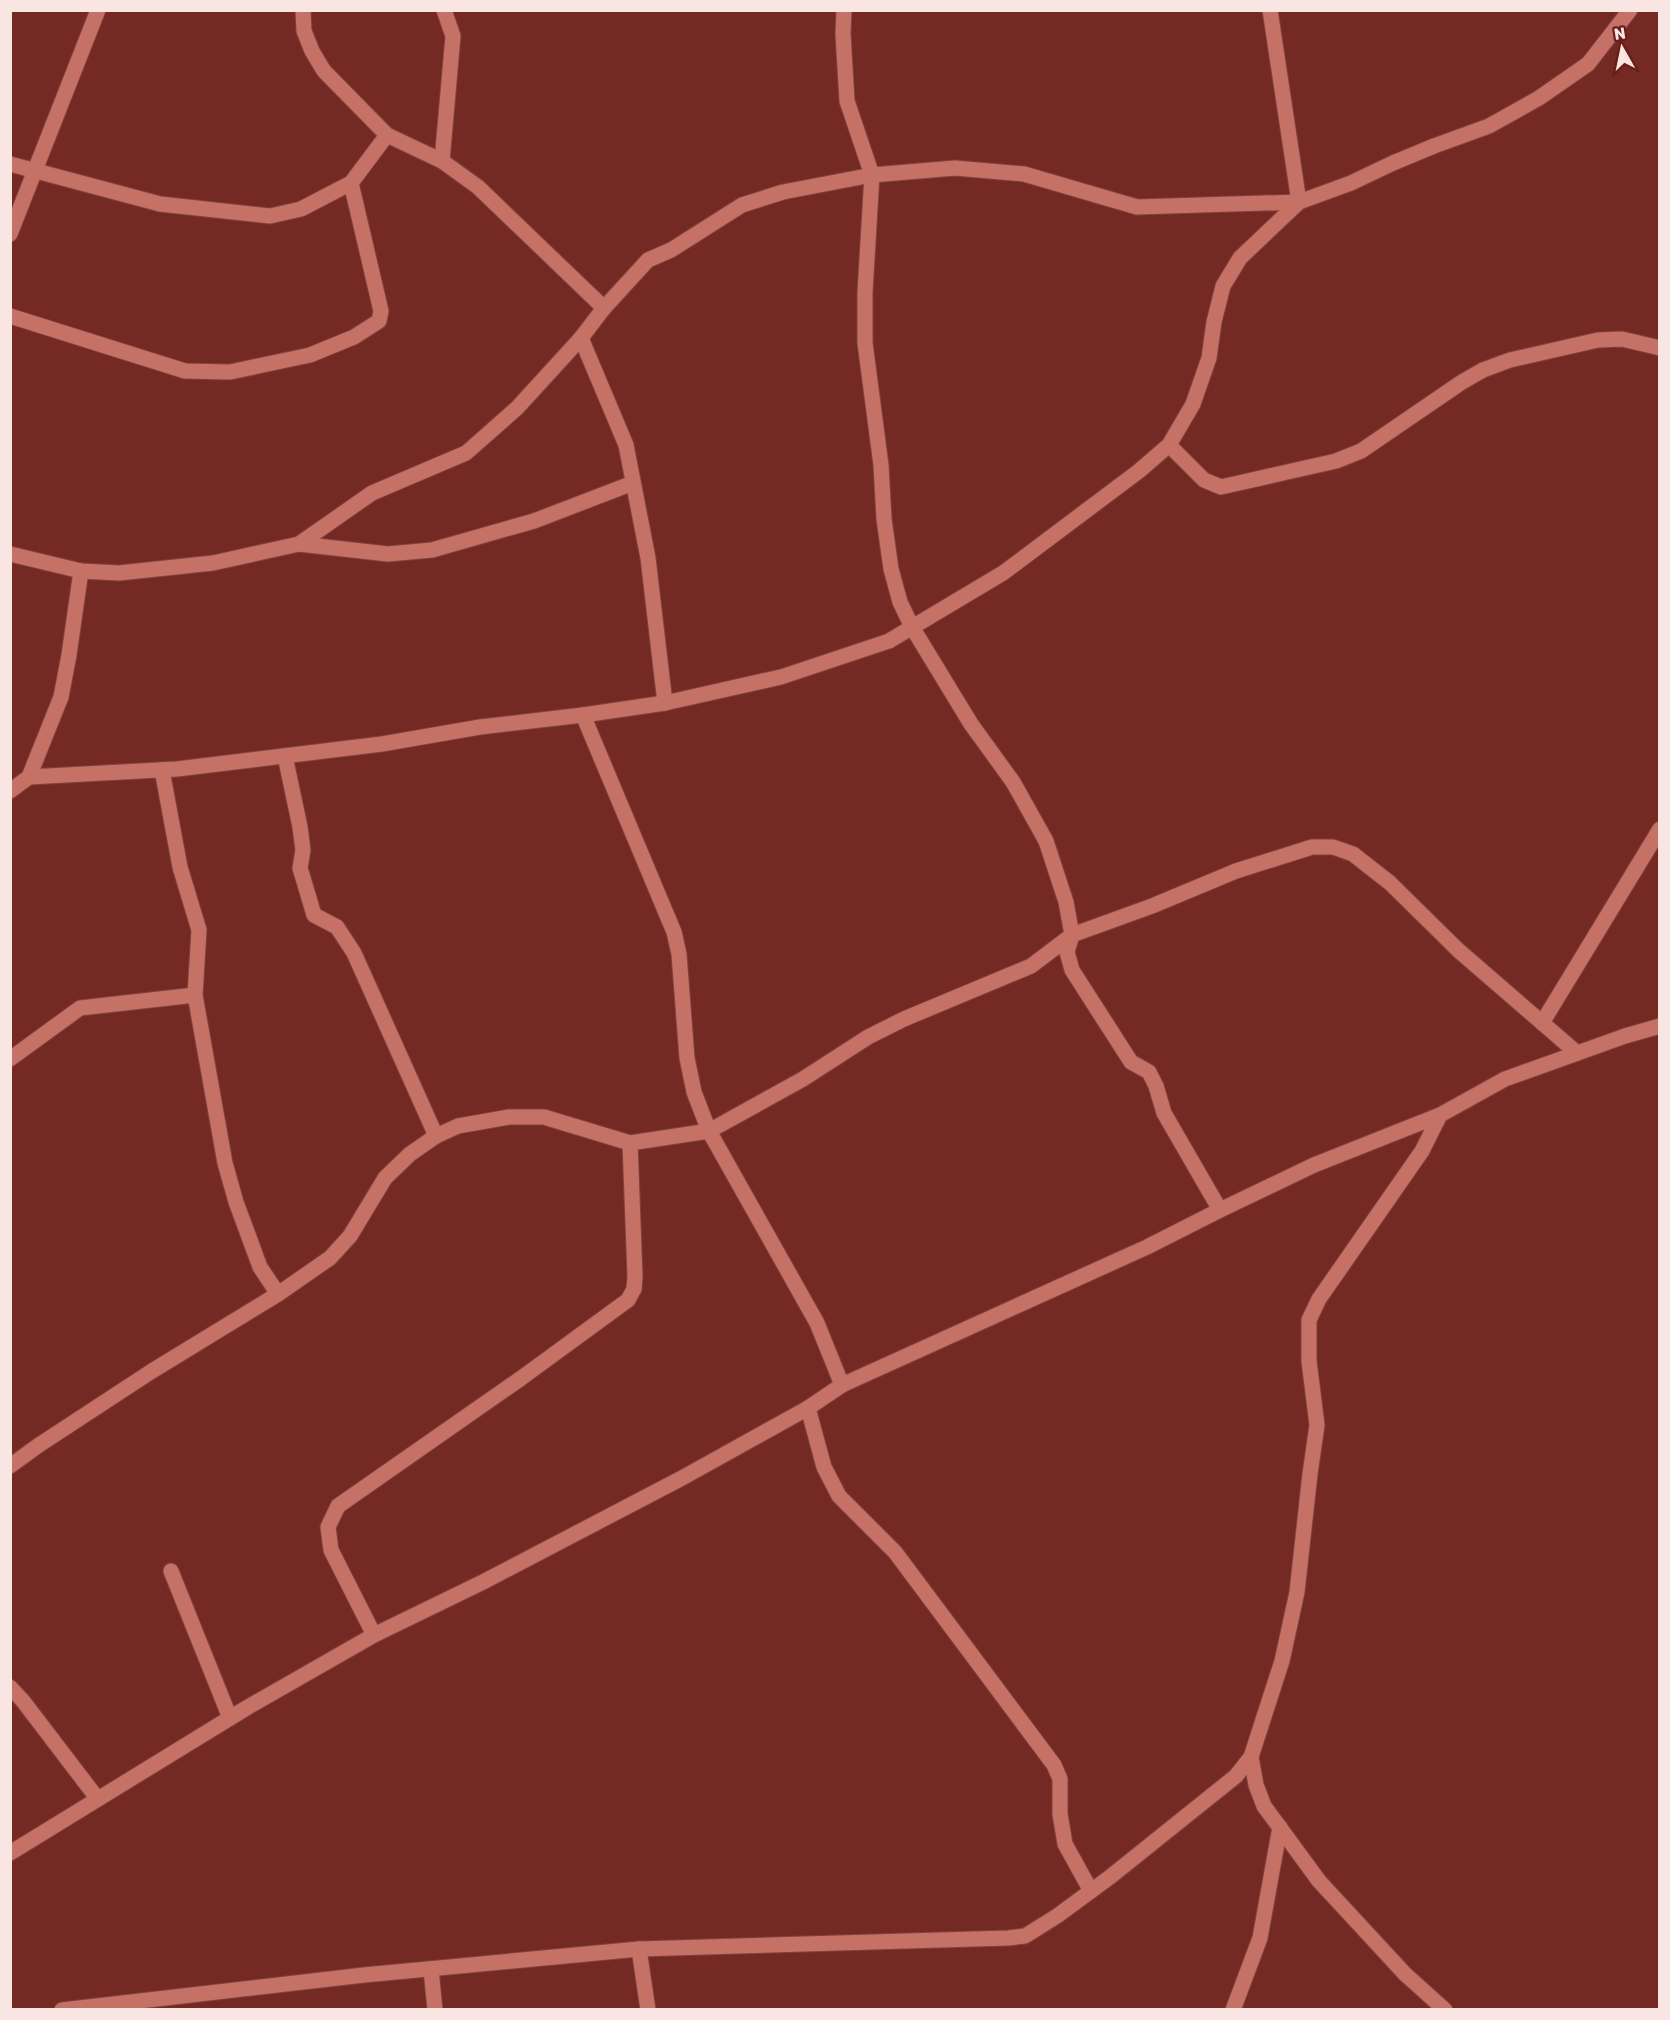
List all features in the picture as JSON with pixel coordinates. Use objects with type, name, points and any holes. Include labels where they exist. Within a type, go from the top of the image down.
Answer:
[{"type":"street","points":[[10,234],[98,10]]},
{"type":"street","points":[[303,10],[304,31],[324,71],[387,135],[442,161],[478,187],[604,308]]},
{"type":"street","points":[[442,161],[453,36],[444,10]]},
{"type":"street","points":[[844,10],[847,101],[872,175],[864,344],[881,465],[884,519],[891,569],[900,602],[912,627],[971,724],[1013,782],[1046,841],[1066,902],[1072,935],[1067,952],[1072,970],[1131,1062],[1149,1072],[1164,1113],[1220,1210]]},
{"type":"street","points":[[1270,10],[1299,202]]},
{"type":"street","points":[[299,544],[372,493],[466,453],[517,408],[648,260],[671,250],[742,205],[783,192],[872,175],[955,168],[1024,174],[1137,207],[1299,202],[1351,183],[1434,146],[1489,126],[1539,98],[1588,64],[1630,10]]},
{"type":"street","points":[[10,164],[160,204],[270,216],[300,209],[351,183],[387,135]]},
{"type":"street","points":[[10,316],[185,371],[230,372],[310,355],[354,337],[379,321],[381,311],[351,183]]},
{"type":"street","points":[[10,790],[29,777],[162,770],[285,756],[665,703],[782,677],[889,641],[1003,573],[1139,471],[1169,445],[1193,404],[1209,358],[1222,286],[1240,258],[1299,202]]},
{"type":"street","points":[[581,338],[626,445],[648,558],[665,703]]},
{"type":"street","points":[[1169,445],[1204,480],[1221,488],[1335,461],[1361,451],[1462,382],[1483,370],[1510,360],[1598,340],[1622,339],[1659,348]]},
{"type":"street","points":[[10,555],[81,571],[119,573],[213,563],[299,544],[388,554],[432,550],[534,521],[633,483]]},
{"type":"street","points":[[29,777],[61,697],[81,571]]},
{"type":"street","points":[[583,715],[675,932],[679,954],[687,1058],[694,1092],[709,1131],[816,1323],[842,1385]]},
{"type":"street","points":[[285,756],[300,827],[303,850],[300,868],[314,915],[337,927],[354,952],[436,1136]]},
{"type":"street","points":[[162,770],[180,867],[199,930],[195,995],[225,1163],[236,1202],[260,1267],[278,1294]]},
{"type":"street","points":[[1542,1023],[1659,829]]},
{"type":"street","points":[[10,1467],[39,1445],[142,1377],[278,1294],[330,1258],[350,1236],[385,1178],[410,1154],[436,1136],[458,1126],[509,1117],[544,1117],[630,1143],[709,1131],[803,1079],[868,1037],[904,1019],[1031,966],[1072,935],[1152,906],[1236,870],[1311,847],[1333,847],[1353,854],[1390,883],[1458,950],[1577,1053]]},
{"type":"street","points":[[10,1059],[80,1008],[195,995]]},
{"type":"street","points":[[10,1853],[230,1718],[374,1635],[483,1582],[619,1511],[808,1408],[842,1385],[1147,1246],[1314,1166],[1440,1114],[1505,1079],[1624,1036],[1659,1026]]},
{"type":"street","points":[[62,2010],[431,1969],[639,1949],[1025,1936],[1091,1891],[1236,1776],[1251,1756],[1282,1660],[1297,1592],[1317,1425],[1309,1361],[1309,1320],[1319,1299],[1422,1151],[1440,1114]]},
{"type":"street","points":[[374,1635],[331,1550],[328,1527],[338,1506],[520,1379],[628,1300],[634,1290],[635,1276],[630,1143]]},
{"type":"street","points":[[808,1408],[824,1467],[839,1496],[895,1552],[1054,1765],[1060,1779],[1060,1814],[1065,1844],[1091,1891]]},
{"type":"street","points":[[171,1570],[230,1718]]},
{"type":"street","points":[[10,1687],[98,1798]]},
{"type":"street","points":[[1251,1756],[1256,1785],[1264,1806],[1319,1881],[1406,1974],[1445,2010]]},
{"type":"street","points":[[1233,2010],[1260,1938],[1280,1827]]},
{"type":"street","points":[[639,1949],[648,2010]]},
{"type":"street","points":[[431,1969],[435,2010]]}]
